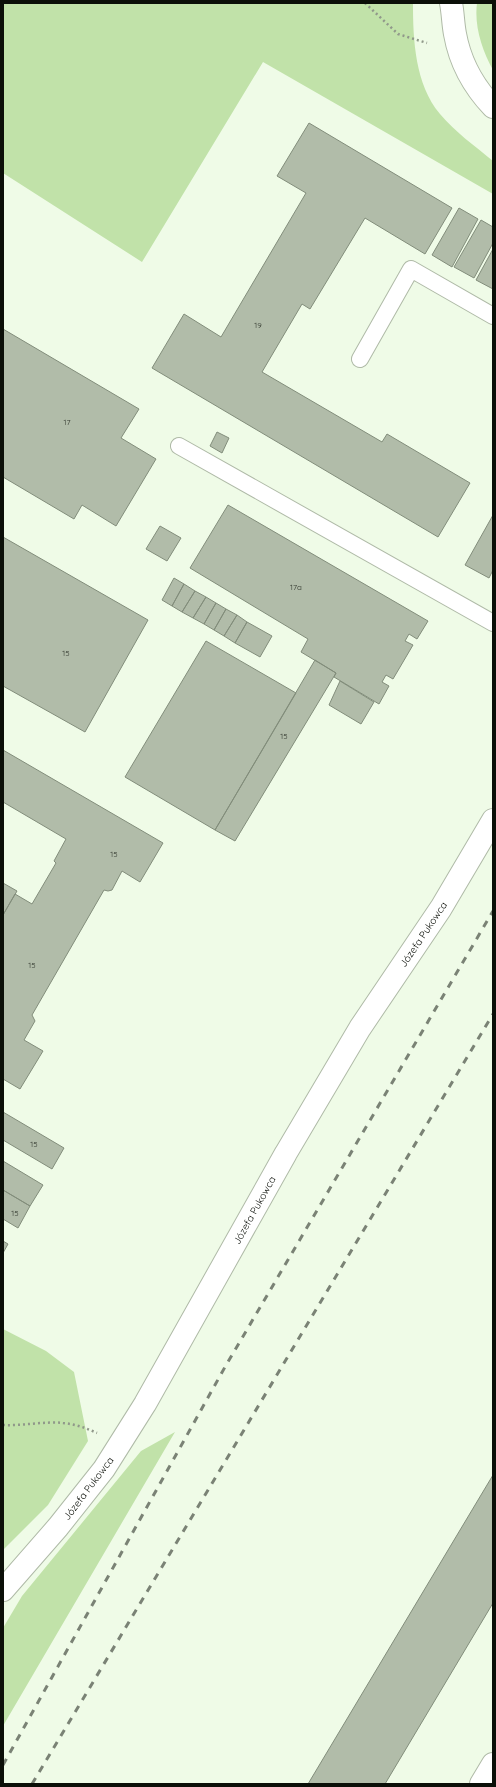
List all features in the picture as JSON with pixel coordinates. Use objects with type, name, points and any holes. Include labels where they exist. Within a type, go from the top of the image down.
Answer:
[{"type":"street","points":[[454,7],[455,34],[461,59],[472,82],[493,107]]},
{"type":"street","name":"Józefa Pukowca","points":[[3,1590],[58,1527],[104,1469],[137,1417],[186,1333],[286,1153],[360,1028],[441,908],[493,820]]},
{"type":"street","points":[[481,1784],[493,1764]]},
{"type":"lane","points":[[360,359],[411,269],[493,316]]},
{"type":"lane","points":[[179,446],[493,623]]},
{"type":"path","points":[[365,3],[398,34],[428,43]]},
{"type":"path","points":[[3,1425],[20,1426],[63,1423],[85,1428],[100,1435]]},
{"type":"green space","points":[[3,3],[413,3],[417,61],[425,89],[432,102],[446,121],[465,139],[493,161],[493,194],[263,62],[142,262],[3,173]]},
{"type":"green space","points":[[477,3],[493,3],[493,70],[485,54],[480,38],[476,12]]},
{"type":"green space","points":[[3,1329],[46,1351],[74,1372],[88,1441],[48,1505],[3,1550]]},
{"type":"green space","points":[[175,1432],[3,1726],[3,1628],[22,1596],[141,1451]]},
{"type":"building","points":[[309,123],[452,208],[425,254],[365,218],[310,309],[302,304],[262,372],[382,442],[387,434],[470,483],[438,537],[152,368],[184,314],[221,337],[306,193],[277,176]]},
{"type":"building","points":[[459,208],[478,219],[452,267],[432,255]]},
{"type":"building","points":[[481,220],[493,227],[493,243],[474,278],[454,267]]},
{"type":"building","points":[[493,249],[493,289],[476,280]]},
{"type":"building","points":[[3,329],[139,409],[121,438],[156,459],[116,526],[82,505],[74,519],[3,477]]},
{"type":"building","points":[[217,432],[229,438],[222,453],[210,446]]},
{"type":"building","points":[[228,505],[428,621],[417,639],[409,634],[405,641],[413,645],[393,679],[386,675],[382,682],[389,686],[379,704],[334,677],[336,673],[301,652],[308,639],[190,568]]},
{"type":"building","points":[[493,515],[493,570],[489,578],[465,565]]},
{"type":"building","points":[[160,526],[181,538],[167,561],[146,549]]},
{"type":"building","points":[[3,537],[148,620],[85,732],[3,686]]},
{"type":"building","points":[[174,578],[184,584],[172,606],[162,600]]},
{"type":"building","points":[[184,584],[195,591],[182,612],[172,606]]},
{"type":"building","points":[[195,591],[206,597],[193,618],[182,612]]},
{"type":"building","points":[[206,597],[216,603],[204,624],[193,618]]},
{"type":"building","points":[[216,603],[226,609],[214,630],[204,624]]},
{"type":"building","points":[[226,609],[237,615],[224,636],[214,630]]},
{"type":"building","points":[[237,615],[247,622],[235,643],[224,636]]},
{"type":"building","points":[[247,622],[272,636],[260,657],[235,643]]},
{"type":"building","points":[[206,641],[296,693],[215,830],[125,777]]},
{"type":"building","points":[[315,660],[336,673],[235,841],[215,830]]},
{"type":"building","points":[[340,681],[374,702],[361,724],[329,705]]},
{"type":"building","points":[[3,750],[163,843],[140,882],[122,871],[112,890],[104,890],[32,1015],[35,1021],[24,1040],[43,1051],[20,1089],[3,1079],[3,915],[15,894],[32,904],[56,863],[54,861],[66,839],[3,802]]},
{"type":"building","points":[[3,883],[17,891],[3,915]]},
{"type":"building","points":[[3,1112],[64,1148],[52,1169],[3,1140]]},
{"type":"building","points":[[3,1161],[43,1185],[30,1206],[3,1190]]},
{"type":"building","points":[[3,1190],[30,1206],[18,1228],[3,1219]]},
{"type":"building","points":[[3,1241],[8,1244],[3,1253]]},
{"type":"building","points":[[493,1475],[493,1603],[385,1784],[308,1784]]},
{"type":"railway","points":[[3,1765],[225,1367],[493,911]]},
{"type":"railway","points":[[32,1784],[493,1014]]}]
